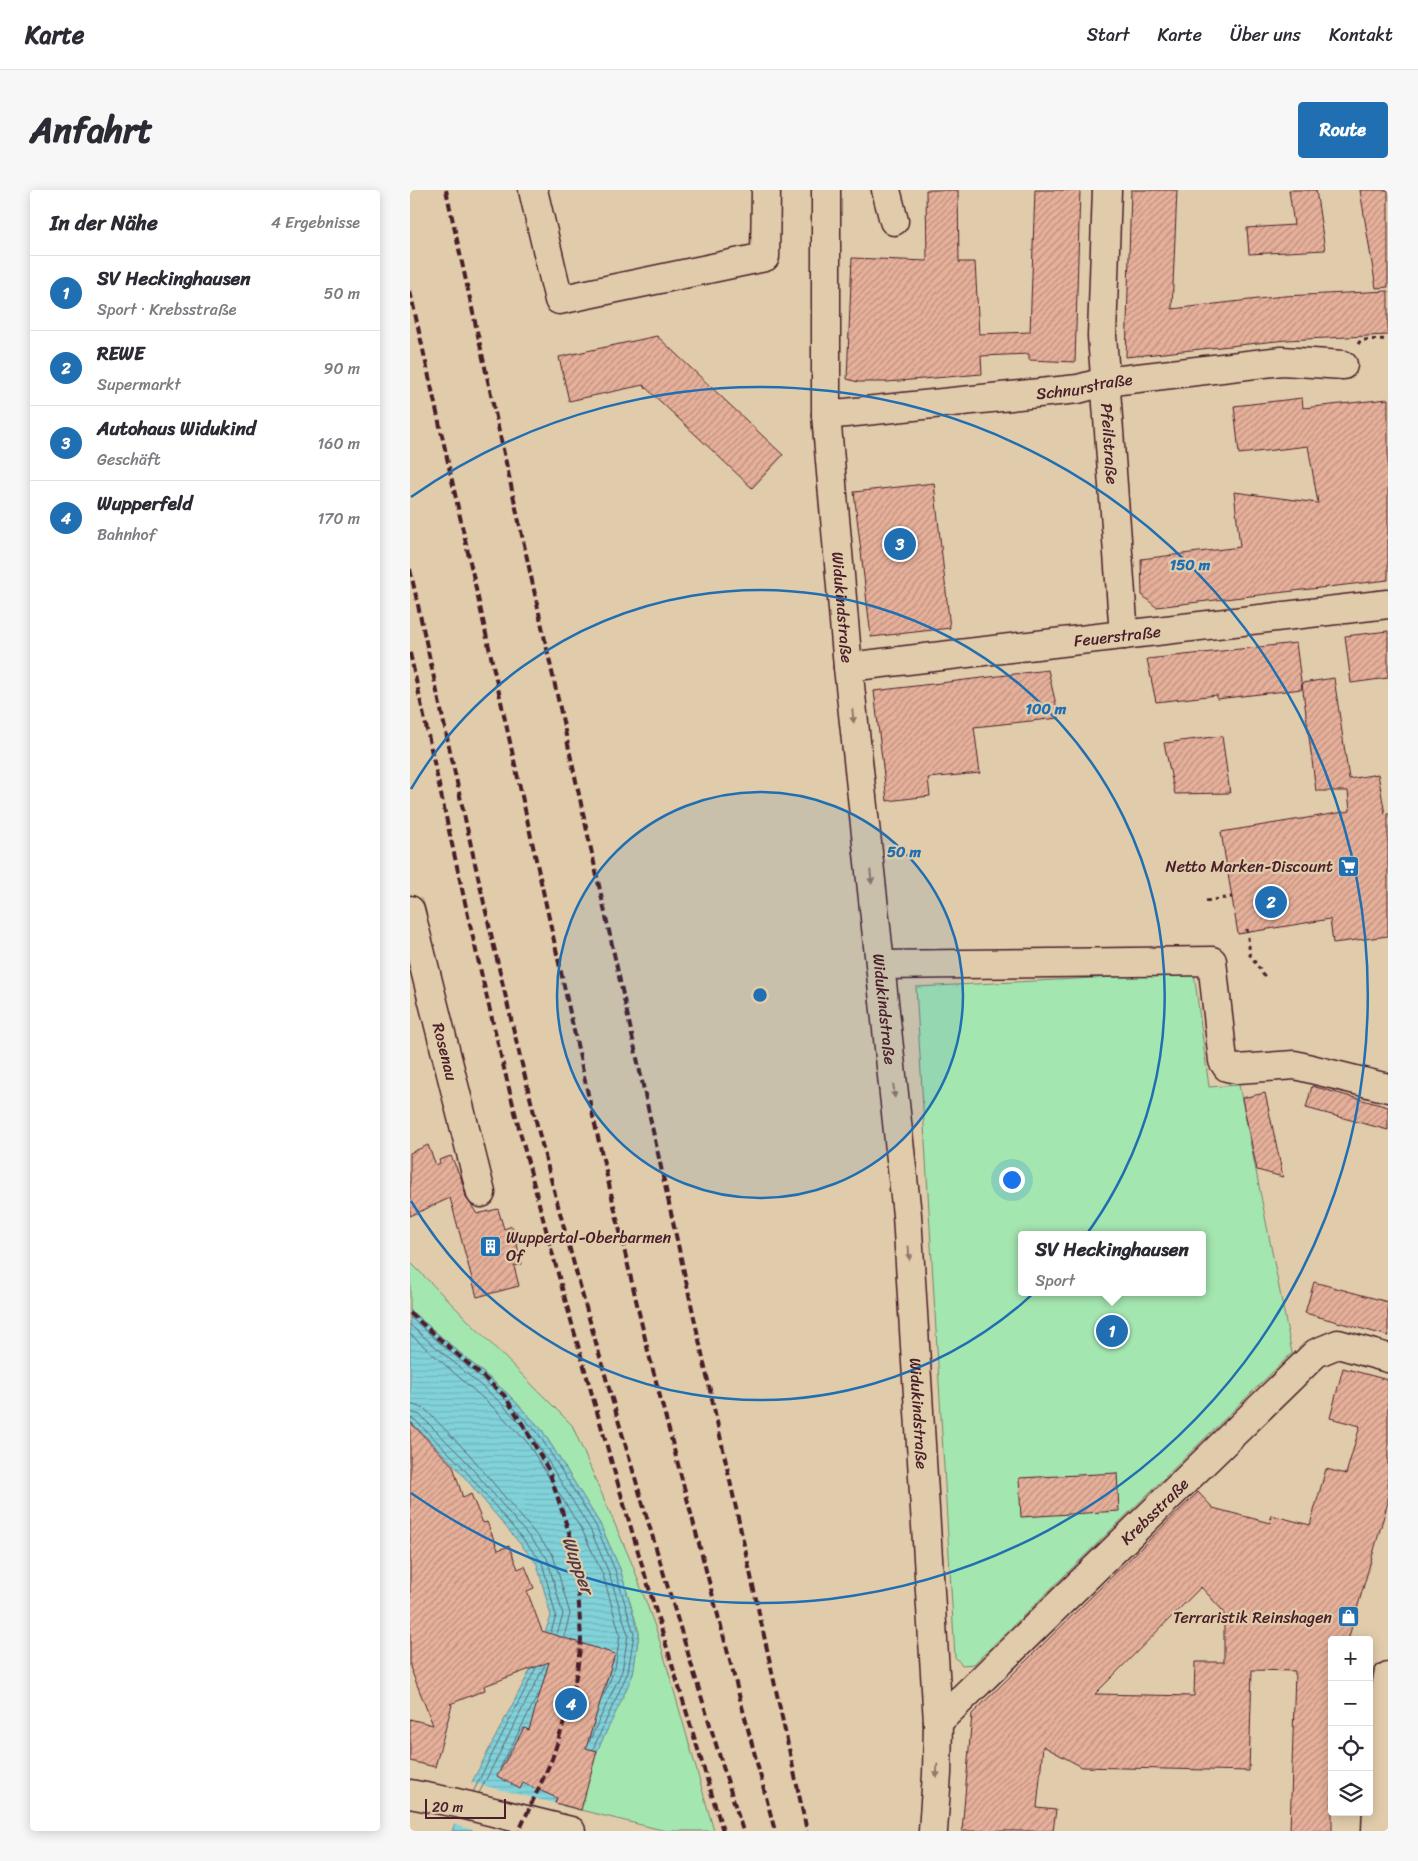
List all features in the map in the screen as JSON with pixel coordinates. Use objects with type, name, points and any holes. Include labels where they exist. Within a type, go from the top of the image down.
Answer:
[{"type":"street","points":[[533,190],[559,300],[764,257],[766,190]]},
{"type":"street","name":"Widukindstraße","points":[[826,190],[826,415],[848,667],[907,1215],[938,1722],[933,1831]]},
{"type":"street","points":[[886,190],[894,221]]},
{"type":"street","name":"Pfeilstraße","points":[[1107,190],[1102,336],[1124,635]]},
{"type":"street","name":"Schnurstraße","points":[[826,415],[1078,389],[1104,382],[1282,361],[1343,365]]},
{"type":"street","name":"Feuerstraße","points":[[848,667],[1388,604]]},
{"type":"street","name":"Rosenau","points":[[410,910],[481,1193]]},
{"type":"street","points":[[881,965],[1212,961],[1223,1061],[1227,1067],[1236,1069],[1295,1066],[1388,1088]]},
{"type":"street","name":"Krebsstraße","points":[[938,1722],[1316,1353],[1338,1344],[1388,1358]]},
{"type":"street","points":[[1376,1831],[1381,1719],[1388,1676]]},
{"type":"street","points":[[410,1794],[457,1803],[566,1830]]},
{"type":"path","points":[[1206,901],[1232,898]]},
{"type":"path","points":[[1246,930],[1250,955],[1265,977]]},
{"type":"green space","points":[[1194,973],[1209,1087],[1239,1085],[1292,1353],[974,1664],[962,1665],[955,1657],[916,987]]},
{"type":"green space","points":[[410,1262],[572,1425],[633,1566],[658,1635],[714,1831],[666,1831],[560,1805],[563,1795],[595,1755],[633,1674],[639,1633],[620,1569],[600,1524],[542,1430],[508,1394],[410,1310]]},
{"type":"water","name":"Wupper","points":[[410,1310],[508,1394],[542,1430],[600,1524],[620,1569],[639,1633],[633,1674],[619,1706],[595,1755],[563,1795],[552,1831],[452,1831],[472,1782],[534,1663],[551,1616],[537,1564],[456,1467],[410,1421]]},
{"type":"pier","points":[[469,1782],[562,1805],[555,1831],[476,1831],[452,1824]]},
{"type":"building","points":[[926,190],[958,190],[959,262],[975,262],[979,334],[1030,332],[1035,190],[1080,190],[1075,362],[1029,360],[1029,354],[981,356],[982,374],[887,382],[858,382],[847,379],[852,258],[927,261]]},
{"type":"building","points":[[1131,190],[1177,190],[1172,309],[1284,296],[1388,291],[1388,335],[1286,340],[1126,357]]},
{"type":"building","points":[[1289,190],[1316,190],[1325,250],[1249,254],[1247,228],[1294,225]]},
{"type":"building","points":[[1360,190],[1388,190],[1388,287],[1376,288]]},
{"type":"building","points":[[657,336],[783,455],[752,488],[643,385],[569,401],[559,357]]},
{"type":"building","points":[[1302,398],[1303,408],[1388,399],[1388,580],[1156,607],[1142,595],[1141,559],[1240,547],[1234,492],[1318,503],[1308,446],[1239,454],[1234,406]]},
{"type":"building","points":[[934,483],[950,628],[871,637],[854,492]]},
{"type":"building","points":[[1388,631],[1388,678],[1351,683],[1345,636]]},
{"type":"building","points":[[1296,643],[1302,689],[1217,699],[1217,695],[1156,702],[1147,659]]},
{"type":"building","points":[[1048,670],[1059,718],[974,727],[980,773],[928,778],[930,796],[887,801],[874,691]]},
{"type":"building","points":[[1334,678],[1349,779],[1378,774],[1385,814],[1388,813],[1388,936],[1333,943],[1330,919],[1238,934],[1221,832],[1350,811],[1348,791],[1316,791],[1302,683]]},
{"type":"building","points":[[1222,736],[1230,793],[1175,794],[1164,743]]},
{"type":"building","points":[[1312,1086],[1388,1107],[1388,1130],[1306,1108]]},
{"type":"building","points":[[1265,1093],[1283,1177],[1257,1170],[1242,1098]]},
{"type":"building","points":[[428,1145],[436,1165],[440,1163],[439,1160],[451,1156],[461,1178],[466,1197],[477,1214],[498,1209],[504,1229],[512,1226],[522,1264],[514,1266],[519,1286],[477,1297],[450,1198],[410,1216],[410,1153]]},
{"type":"building","points":[[1314,1282],[1388,1302],[1388,1336],[1305,1313]]},
{"type":"building","points":[[1343,1368],[1388,1380],[1388,1502],[1349,1636],[1328,1636],[1328,1816],[1332,1816],[1332,1831],[1290,1831],[1295,1671],[1252,1670],[1249,1771],[1082,1767],[1043,1746],[1037,1808],[1056,1810],[1053,1831],[962,1831],[972,1714],[1198,1492],[1213,1508],[1270,1523],[1271,1515],[1310,1525],[1326,1469],[1346,1474],[1360,1426],[1330,1418]],"holes":[[[1201,1587],[1224,1612],[1224,1662],[1195,1662],[1194,1696],[1095,1694]]]},
{"type":"building","points":[[410,1422],[453,1466],[463,1498],[471,1494],[483,1523],[487,1522],[498,1550],[509,1546],[518,1569],[525,1566],[534,1588],[527,1591],[542,1631],[615,1654],[586,1748],[597,1751],[581,1810],[555,1803],[557,1798],[523,1783],[520,1789],[497,1776],[524,1728],[529,1730],[549,1662],[484,1686],[485,1690],[450,1704],[452,1705],[435,1767],[410,1761],[410,1719],[433,1725],[410,1667]]},
{"type":"building","points":[[1117,1473],[1119,1511],[1021,1517],[1019,1478]]},
{"type":"railway","points":[[446,190],[807,1831]]},
{"type":"railway","points":[[410,291],[592,1112],[648,1351],[775,1831]]},
{"type":"railway","points":[[410,569],[493,942],[547,1164],[641,1499],[743,1831]]},
{"type":"railway","points":[[410,653],[482,975],[551,1250],[647,1583],[723,1831]]},
{"type":"railway","points":[[410,1313],[504,1395],[549,1471],[576,1554],[581,1640],[577,1672],[569,1707],[552,1759],[519,1831]]},
{"type":"place","name":"Autohaus Widukind","points":[[900,544]]},
{"type":"place","name":"Netto Marken-Discount","points":[[1349,866]]},
{"type":"place","name":"REWE","points":[[1271,902]]},
{"type":"place","name":"Wuppertal-Oberbarmen Of","points":[[490,1246]]},
{"type":"place","name":"SV Heckinghausen","points":[[1112,1331]]},
{"type":"place","name":"Terraristik Reinshagen","points":[[1348,1617]]},
{"type":"place","name":"Wupperfeld","points":[[571,1704]]}]
